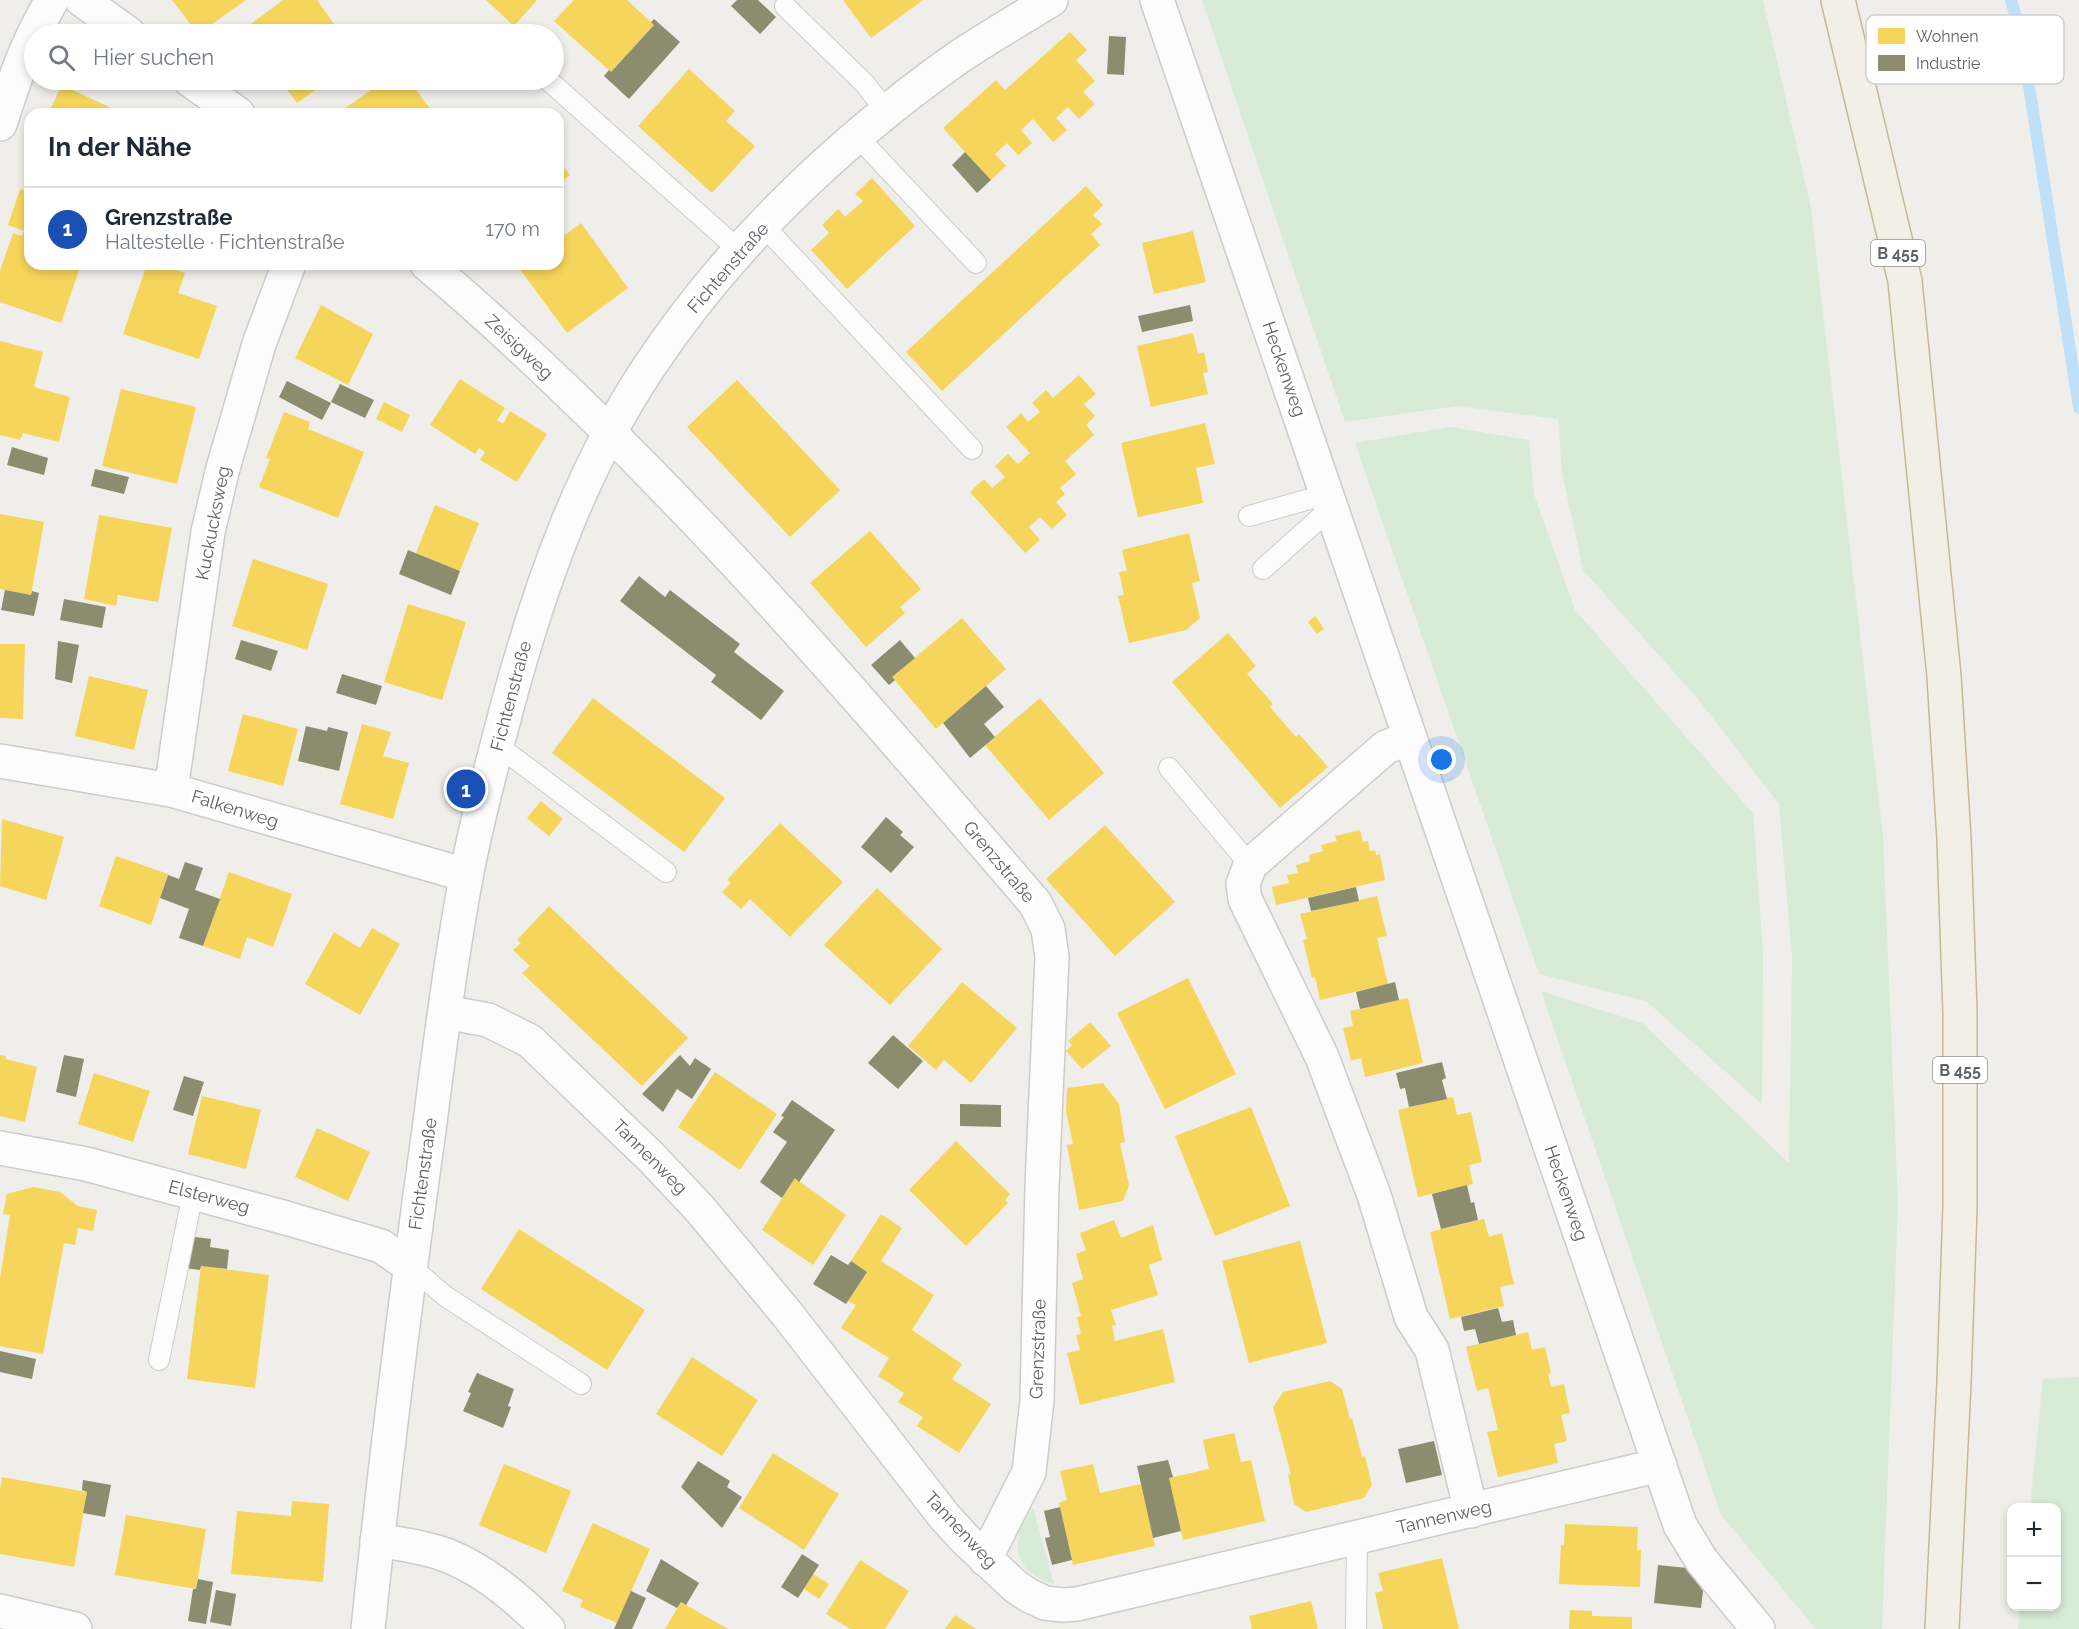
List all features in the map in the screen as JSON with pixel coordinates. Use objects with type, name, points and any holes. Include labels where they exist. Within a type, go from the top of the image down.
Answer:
[{"type":"highway","name":"B 455","points":[[1838,0],[1905,281],[1944,676],[1951,780],[1960,1013],[1960,1206],[1942,1629]]},
{"type":"street","points":[[38,24],[52,0]]},
{"type":"street","points":[[82,0],[115,24]]},
{"type":"street","name":"Fichtenstraße","points":[[368,1629],[410,1266],[466,875],[526,637],[557,545],[588,472],[640,380],[672,334],[763,225],[856,135],[886,111],[960,56],[1051,0]]},
{"type":"street","name":"Heckenweg","points":[[1156,0],[1680,1525],[1702,1562],[1758,1629]]},
{"type":"street","points":[[0,124],[17,67],[24,52]]},
{"type":"street","points":[[204,90],[230,108]]},
{"type":"street","name":"Kuckucksweg","points":[[171,790],[208,532],[222,472],[259,344],[287,270]]},
{"type":"street","name":"Zeisigweg","points":[[435,270],[545,370],[608,433]]},
{"type":"street","name":"Grenzstraße","points":[[608,433],[648,471],[854,693],[1035,903],[1048,930],[1052,957],[1042,1186],[1037,1400],[1029,1472],[985,1559]]},
{"type":"street","points":[[1410,738],[1386,747],[1250,865],[1243,884],[1245,899],[1322,1057],[1374,1195],[1411,1317],[1432,1350],[1472,1511]]},
{"type":"street","name":"Falkenweg","points":[[0,761],[171,790],[466,875]]},
{"type":"street","name":"Tannenweg","points":[[445,1012],[488,1020],[530,1041],[651,1156],[700,1209],[787,1314],[944,1516],[985,1559],[1028,1595],[1045,1603],[1077,1604],[1660,1465]]},
{"type":"street","name":"Elsterweg","points":[[0,1148],[86,1164],[381,1246],[410,1266]]},
{"type":"street","points":[[377,1540],[445,1555],[470,1566],[519,1601],[548,1629]]},
{"type":"street","points":[[0,1611],[75,1629]]},
{"type":"lane","points":[[785,6],[866,84],[886,111]]},
{"type":"lane","points":[[559,90],[740,251]]},
{"type":"lane","points":[[856,135],[976,263]]},
{"type":"lane","points":[[763,225],[972,449]]},
{"type":"lane","points":[[1249,516],[1329,501]]},
{"type":"lane","points":[[1263,569],[1329,501]]},
{"type":"lane","points":[[497,745],[666,872]]},
{"type":"lane","points":[[1169,768],[1250,865]]},
{"type":"lane","points":[[159,1360],[193,1193]]},
{"type":"lane","points":[[410,1266],[445,1296],[581,1384]]},
{"type":"lane","points":[[1356,1629],[1357,1538]]},
{"type":"green space","points":[[1202,0],[1763,0],[1811,208],[1883,835],[1898,1203],[1882,1629],[1816,1629],[1721,1515],[1541,991],[1642,1023],[1789,1163],[1792,958],[1779,804],[1698,699],[1583,570],[1562,473],[1558,419],[1457,406],[1345,422]]},
{"type":"green space","points":[[1450,427],[1529,440],[1534,494],[1575,610],[1753,813],[1763,954],[1762,1104],[1646,1001],[1539,974],[1355,443]]},
{"type":"green space","points":[[2079,1377],[2079,1629],[2018,1629],[2020,1611],[2061,1611],[2061,1503],[2030,1503],[2043,1379]]},
{"type":"green space","points":[[1033,1507],[1054,1584],[1029,1571],[1022,1563],[1018,1553],[1020,1531]]},
{"type":"building: Wohnen","points":[[172,0],[246,0],[212,24],[190,24]]},
{"type":"building: Wohnen","points":[[283,0],[317,0],[334,24],[251,24]]},
{"type":"building: Wohnen","points":[[486,0],[537,0],[516,24],[512,24]]},
{"type":"building: Wohnen","points":[[574,0],[627,0],[654,25],[611,72],[564,30],[564,24],[557,24],[554,21]]},
{"type":"building: Wohnen","points":[[843,0],[923,0],[871,38]]},
{"type":"building: Wohnen","points":[[1070,32],[1087,50],[1076,60],[1095,81],[1083,92],[1095,104],[1079,119],[1068,107],[1056,118],[1067,130],[1053,142],[1033,119],[1021,130],[1032,143],[1018,155],[1007,143],[995,154],[1006,166],[991,180],[943,128],[996,80],[1005,90]]},
{"type":"building: Wohnen","points":[[689,69],[735,111],[726,121],[755,146],[712,193],[638,126]]},
{"type":"building: Wohnen","points":[[60,90],[73,90],[111,108],[51,108]]},
{"type":"building: Wohnen","points":[[287,90],[316,90],[297,103]]},
{"type":"building: Wohnen","points":[[371,90],[416,90],[430,108],[345,108]]},
{"type":"building: Wohnen","points":[[564,167],[570,175],[564,180]]},
{"type":"building: Wohnen","points":[[872,178],[915,226],[847,289],[811,250],[829,233],[822,225],[838,209],[845,217],[863,201],[855,194]]},
{"type":"building: Wohnen","points":[[1086,186],[1103,205],[1093,215],[1102,224],[1091,234],[1100,245],[942,391],[906,352]]},
{"type":"building: Wohnen","points":[[20,189],[24,190],[24,231],[8,225]]},
{"type":"building: Wohnen","points":[[581,223],[628,288],[567,333],[520,270],[564,270],[564,236]]},
{"type":"building: Wohnen","points":[[24,231],[24,270],[79,270],[61,323],[0,302],[0,271],[13,233],[22,236]]},
{"type":"building: Wohnen","points":[[1193,231],[1206,282],[1154,294],[1142,243]]},
{"type":"building: Wohnen","points":[[145,270],[176,270],[185,273],[178,293],[217,306],[199,359],[123,334]]},
{"type":"building: Wohnen","points":[[321,305],[373,334],[348,385],[295,358]]},
{"type":"building: Wohnen","points":[[1193,333],[1198,354],[1204,352],[1208,372],[1203,373],[1208,394],[1151,407],[1137,346]]},
{"type":"building: Wohnen","points":[[0,341],[43,352],[34,387],[70,397],[59,442],[23,433],[20,440],[0,435]]},
{"type":"building: Wohnen","points":[[1079,375],[1096,394],[1084,404],[1095,416],[1086,425],[1094,435],[1065,461],[1076,474],[1060,488],[1065,494],[1056,502],[1067,515],[1052,529],[1040,517],[1029,527],[1040,540],[1025,553],[970,492],[984,479],[992,488],[1005,477],[995,466],[1008,454],[1018,464],[1030,453],[1006,427],[1021,413],[1028,422],[1040,412],[1032,403],[1046,390],[1053,398]]},
{"type":"building: Wohnen","points":[[460,379],[505,408],[497,420],[503,424],[510,411],[547,434],[517,482],[480,460],[485,452],[479,448],[475,454],[430,425]]},
{"type":"building: Wohnen","points":[[737,380],[840,490],[790,537],[687,427]]},
{"type":"building: Wohnen","points":[[121,389],[196,407],[177,484],[102,466]]},
{"type":"building: Wohnen","points":[[384,402],[410,415],[402,432],[376,419]]},
{"type":"building: Wohnen","points":[[284,412],[310,422],[308,429],[364,452],[338,518],[259,487],[270,459],[266,458]]},
{"type":"building: Wohnen","points":[[1205,423],[1215,464],[1196,468],[1203,503],[1138,517],[1121,443]]},
{"type":"building: Wohnen","points":[[435,505],[479,523],[460,571],[416,553]]},
{"type":"building: Wohnen","points":[[0,514],[44,522],[31,595],[0,589]]},
{"type":"building: Wohnen","points":[[99,515],[172,528],[158,602],[118,595],[116,606],[84,599]]},
{"type":"building: Wohnen","points":[[870,531],[921,589],[900,607],[905,613],[866,647],[810,583]]},
{"type":"building: Wohnen","points":[[1189,533],[1200,581],[1192,583],[1200,618],[1186,630],[1129,643],[1118,596],[1124,595],[1119,572],[1127,571],[1122,550]]},
{"type":"building: Wohnen","points":[[253,559],[328,584],[307,650],[232,626]]},
{"type":"building: Wohnen","points":[[408,604],[466,622],[442,700],[384,682]]},
{"type":"building: Wohnen","points":[[1315,616],[1324,629],[1317,634],[1308,622]]},
{"type":"building: Wohnen","points":[[962,618],[1006,669],[936,729],[892,677]]},
{"type":"building: Wohnen","points":[[1228,633],[1256,666],[1247,674],[1273,704],[1270,707],[1296,737],[1299,734],[1328,767],[1280,808],[1172,682]]},
{"type":"building: Wohnen","points":[[0,644],[25,644],[23,719],[0,718]]},
{"type":"building: Wohnen","points":[[89,676],[148,690],[134,750],[75,736]]},
{"type":"building: Wohnen","points":[[593,698],[725,798],[684,852],[552,753]]},
{"type":"building: Wohnen","points":[[1040,698],[1104,773],[1049,820],[985,745]]},
{"type":"building: Wohnen","points":[[243,714],[298,729],[283,786],[228,771]]},
{"type":"building: Wohnen","points":[[362,724],[391,732],[383,756],[409,763],[393,819],[340,804]]},
{"type":"building: Wohnen","points":[[541,801],[563,819],[549,836],[527,818]]},
{"type":"building: Wohnen","points":[[2,819],[64,837],[46,900],[0,886]]},
{"type":"building: Wohnen","points":[[780,823],[843,882],[790,937],[750,899],[741,909],[722,892],[731,883],[727,880]]},
{"type":"building: Wohnen","points":[[1105,825],[1175,902],[1115,956],[1046,879]]},
{"type":"building: Wohnen","points":[[1360,830],[1363,842],[1368,841],[1370,851],[1375,850],[1376,855],[1380,854],[1385,880],[1276,905],[1272,887],[1289,883],[1287,875],[1298,873],[1296,865],[1310,861],[1309,855],[1323,851],[1321,845],[1337,841],[1335,836]]},
{"type":"building: Wohnen","points":[[116,856],[168,874],[151,925],[99,906]]},
{"type":"building: Wohnen","points":[[229,872],[292,894],[273,947],[247,937],[240,959],[203,946]]},
{"type":"building: Wohnen","points":[[877,888],[942,949],[890,1005],[824,945]]},
{"type":"building: Wohnen","points":[[1377,896],[1387,936],[1377,938],[1388,984],[1320,1000],[1303,940],[1307,939],[1300,914]]},
{"type":"building: Wohnen","points":[[549,906],[688,1038],[642,1086],[522,973],[530,966],[513,950],[521,943],[517,940]]},
{"type":"building: Wohnen","points":[[372,928],[400,944],[360,1015],[305,984],[334,932],[360,948]]},
{"type":"building: Wohnen","points":[[1188,978],[1236,1074],[1165,1109],[1117,1013]]},
{"type":"building: Wohnen","points":[[962,982],[1017,1028],[971,1083],[944,1060],[936,1070],[908,1046]]},
{"type":"building: Wohnen","points":[[1408,998],[1423,1063],[1365,1077],[1361,1058],[1351,1061],[1343,1028],[1353,1026],[1350,1011]]},
{"type":"building: Wohnen","points":[[1090,1022],[1111,1046],[1082,1069],[1066,1051],[1072,1045],[1068,1041]]},
{"type":"building: Wohnen","points":[[0,1055],[6,1056],[6,1059],[37,1067],[25,1122],[0,1116]]},
{"type":"building: Wohnen","points":[[715,1072],[777,1114],[740,1170],[678,1127]]},
{"type":"building: Wohnen","points":[[94,1073],[150,1091],[133,1142],[78,1124]]},
{"type":"building: Wohnen","points":[[1103,1083],[1119,1104],[1125,1142],[1120,1143],[1129,1185],[1123,1201],[1079,1210],[1067,1145],[1073,1144],[1066,1112],[1067,1088]]},
{"type":"building: Wohnen","points":[[202,1096],[261,1110],[246,1169],[188,1154]]},
{"type":"building: Wohnen","points":[[1453,1097],[1457,1115],[1471,1112],[1482,1162],[1469,1165],[1473,1184],[1418,1197],[1398,1110]]},
{"type":"building: Wohnen","points":[[1251,1107],[1290,1206],[1215,1236],[1175,1136]]},
{"type":"building: Wohnen","points":[[317,1128],[370,1152],[348,1201],[295,1177]]},
{"type":"building: Wohnen","points":[[956,1141],[1010,1194],[1005,1200],[1008,1203],[966,1246],[909,1190]]},
{"type":"building: Wohnen","points":[[795,1178],[846,1215],[813,1265],[762,1230]]},
{"type":"building: Wohnen","points":[[33,1187],[60,1192],[78,1206],[97,1210],[93,1231],[78,1228],[75,1245],[64,1243],[43,1354],[0,1346],[0,1278],[10,1215],[3,1214],[7,1194]]},
{"type":"building: Wohnen","points":[[881,1214],[902,1228],[881,1261],[934,1295],[912,1330],[962,1364],[952,1379],[991,1404],[959,1453],[917,1426],[923,1417],[898,1402],[904,1393],[878,1376],[889,1358],[841,1328],[856,1305],[848,1301],[867,1272],[851,1261]]},
{"type":"building: Wohnen","points":[[1484,1219],[1489,1237],[1502,1233],[1514,1284],[1500,1287],[1504,1306],[1450,1319],[1430,1232]]},
{"type":"building: Wohnen","points":[[1114,1220],[1121,1238],[1153,1225],[1162,1260],[1149,1265],[1158,1295],[1111,1310],[1116,1325],[1112,1326],[1115,1341],[1163,1329],[1175,1382],[1080,1405],[1067,1353],[1080,1350],[1076,1335],[1081,1334],[1077,1317],[1081,1316],[1072,1283],[1083,1279],[1076,1254],[1086,1250],[1080,1233]]},
{"type":"building: Wohnen","points":[[519,1229],[645,1310],[607,1370],[481,1289]]},
{"type":"building: Wohnen","points":[[1300,1241],[1327,1343],[1249,1363],[1222,1261]]},
{"type":"building: Wohnen","points":[[201,1266],[269,1275],[255,1388],[187,1379]]},
{"type":"building: Wohnen","points":[[1528,1332],[1532,1350],[1545,1347],[1551,1373],[1548,1374],[1551,1387],[1564,1384],[1570,1413],[1561,1415],[1567,1441],[1554,1444],[1558,1463],[1498,1477],[1487,1432],[1498,1430],[1488,1388],[1477,1391],[1466,1347]]},
{"type":"building: Wohnen","points":[[692,1357],[758,1400],[722,1456],[656,1414]]},
{"type":"building: Wohnen","points":[[1330,1381],[1342,1389],[1362,1457],[1365,1456],[1372,1485],[1364,1498],[1306,1512],[1294,1504],[1288,1475],[1291,1474],[1273,1407],[1283,1392]]},
{"type":"building: Wohnen","points":[[1234,1433],[1241,1462],[1251,1460],[1265,1521],[1183,1540],[1169,1478],[1209,1469],[1203,1440]]},
{"type":"building: Wohnen","points":[[773,1453],[839,1494],[804,1550],[739,1508]]},
{"type":"building: Wohnen","points":[[504,1464],[571,1491],[546,1553],[479,1525]]},
{"type":"building: Wohnen","points":[[1093,1464],[1100,1493],[1141,1484],[1155,1546],[1073,1565],[1059,1503],[1067,1500],[1060,1471]]},
{"type":"building: Wohnen","points":[[2,1477],[87,1492],[74,1567],[0,1554]]},
{"type":"building: Wohnen","points":[[292,1501],[329,1504],[323,1582],[231,1574],[237,1511],[291,1516]]},
{"type":"building: Wohnen","points":[[126,1515],[206,1529],[196,1589],[115,1575]]},
{"type":"building: Wohnen","points":[[593,1523],[650,1549],[617,1623],[580,1607],[583,1600],[562,1591]]},
{"type":"building: Wohnen","points":[[1565,1524],[1638,1527],[1637,1550],[1641,1550],[1640,1587],[1559,1584],[1561,1545],[1564,1545]]},
{"type":"building: Wohnen","points":[[1442,1558],[1459,1629],[1383,1629],[1375,1593],[1383,1591],[1378,1573]]},
{"type":"building: Wohnen","points":[[860,1560],[909,1591],[885,1629],[850,1629],[826,1614]]},
{"type":"building: Wohnen","points":[[813,1574],[829,1584],[819,1599],[804,1589]]},
{"type":"building: Wohnen","points":[[1311,1601],[1318,1629],[1252,1629],[1249,1616]]},
{"type":"building: Wohnen","points":[[681,1602],[686,1605],[728,1629],[665,1629]]},
{"type":"building: Wohnen","points":[[1570,1610],[1592,1611],[1592,1616],[1632,1617],[1632,1629],[1569,1629]]},
{"type":"building: Wohnen","points":[[955,1615],[976,1629],[945,1629]]},
{"type":"building: Industrie","points":[[737,0],[758,0],[776,17],[760,34],[731,6]]},
{"type":"building: Industrie","points":[[654,19],[680,42],[629,99],[604,76],[609,70],[611,72],[654,25],[651,22]]},
{"type":"building: Industrie","points":[[1109,36],[1126,37],[1124,75],[1107,74]]},
{"type":"building: Industrie","points":[[965,152],[991,180],[977,193],[952,165]]},
{"type":"building: Industrie","points":[[1190,305],[1193,321],[1142,332],[1138,316]]},
{"type":"building: Industrie","points":[[287,381],[331,403],[322,420],[279,397]]},
{"type":"building: Industrie","points":[[340,384],[374,400],[365,418],[331,402]]},
{"type":"building: Industrie","points":[[12,447],[48,458],[44,475],[7,465]]},
{"type":"building: Industrie","points":[[95,469],[129,477],[124,494],[91,486]]},
{"type":"building: Industrie","points":[[408,550],[460,571],[451,595],[399,574]]},
{"type":"building: Industrie","points":[[639,576],[665,597],[670,590],[740,644],[734,652],[784,691],[761,720],[711,682],[716,675],[620,601]]},
{"type":"building: Industrie","points":[[5,590],[31,595],[32,591],[39,593],[34,616],[1,610]]},
{"type":"building: Industrie","points":[[64,599],[106,607],[102,628],[60,620]]},
{"type":"building: Industrie","points":[[241,640],[278,651],[271,671],[235,659]]},
{"type":"building: Industrie","points":[[900,640],[915,658],[892,677],[895,680],[889,685],[871,665]]},
{"type":"building: Industrie","points":[[58,641],[79,645],[72,683],[55,679]]},
{"type":"building: Industrie","points":[[342,674],[382,686],[376,705],[336,693]]},
{"type":"building: Industrie","points":[[986,686],[1004,707],[984,724],[995,737],[970,758],[943,723]]},
{"type":"building: Industrie","points":[[306,726],[327,731],[328,727],[348,732],[339,771],[298,761]]},
{"type":"building: Industrie","points":[[886,817],[903,832],[900,835],[914,847],[891,873],[861,847]]},
{"type":"building: Industrie","points":[[185,862],[203,868],[195,890],[220,899],[203,946],[179,938],[189,909],[160,898],[168,875],[179,879]]},
{"type":"building: Industrie","points":[[1356,887],[1359,901],[1311,911],[1308,898]]},
{"type":"building: Industrie","points":[[1395,982],[1399,1000],[1360,1009],[1356,992]]},
{"type":"building: Industrie","points":[[893,1035],[923,1061],[898,1089],[868,1063]]},
{"type":"building: Industrie","points":[[64,1055],[84,1059],[76,1097],[56,1092]]},
{"type":"building: Industrie","points":[[680,1055],[690,1066],[695,1058],[711,1069],[692,1099],[677,1089],[663,1112],[642,1094]]},
{"type":"building: Industrie","points":[[1442,1062],[1446,1078],[1442,1080],[1447,1099],[1409,1107],[1405,1088],[1400,1089],[1396,1073]]},
{"type":"building: Industrie","points":[[184,1076],[204,1082],[193,1116],[173,1110]]},
{"type":"building: Industrie","points":[[792,1100],[835,1130],[799,1182],[795,1178],[782,1198],[760,1182],[787,1142],[773,1132],[784,1117],[781,1116]]},
{"type":"building: Industrie","points":[[960,1104],[1001,1105],[1001,1127],[960,1126]]},
{"type":"building: Industrie","points":[[1467,1185],[1478,1220],[1441,1229],[1432,1194]]},
{"type":"building: Industrie","points":[[188,1236],[211,1239],[210,1247],[229,1250],[227,1269],[201,1266],[200,1270],[184,1268]]},
{"type":"building: Industrie","points":[[831,1255],[848,1265],[851,1261],[867,1272],[846,1304],[813,1284]]},
{"type":"building: Industrie","points":[[1498,1308],[1502,1322],[1513,1320],[1516,1335],[1479,1344],[1475,1329],[1464,1331],[1461,1317]]},
{"type":"building: Industrie","points":[[0,1351],[36,1359],[32,1379],[0,1372]]},
{"type":"building: Industrie","points":[[477,1373],[514,1389],[508,1406],[511,1407],[503,1428],[463,1411],[471,1393],[468,1392]]},
{"type":"building: Industrie","points":[[1434,1441],[1442,1475],[1406,1483],[1398,1449]]},
{"type":"building: Industrie","points":[[1168,1460],[1173,1477],[1169,1478],[1181,1531],[1153,1538],[1137,1466]]},
{"type":"building: Industrie","points":[[698,1461],[730,1481],[727,1487],[742,1497],[722,1528],[681,1487]]},
{"type":"building: Industrie","points":[[83,1480],[111,1485],[105,1517],[83,1513],[87,1492],[82,1490]]},
{"type":"building: Industrie","points":[[1060,1507],[1072,1560],[1052,1565],[1045,1538],[1050,1537],[1044,1511]]},
{"type":"building: Industrie","points":[[802,1554],[819,1565],[798,1598],[781,1587]]},
{"type":"building: Industrie","points":[[661,1559],[699,1583],[686,1605],[681,1602],[677,1608],[646,1591]]},
{"type":"building: Industrie","points":[[1658,1565],[1687,1568],[1703,1591],[1701,1608],[1654,1603]]},
{"type":"building: Industrie","points":[[198,1579],[213,1582],[206,1624],[188,1621],[193,1589],[196,1589]]},
{"type":"building: Industrie","points":[[216,1590],[236,1594],[231,1626],[210,1622]]},
{"type":"building: Industrie","points":[[631,1591],[646,1598],[632,1629],[614,1629]]},
{"type":"waterway","points":[[2011,0],[2015,15]]},
{"type":"waterway","points":[[2029,84],[2079,408]]},
{"type":"place","name":"Grenzstraße","points":[[466,789]]}]
